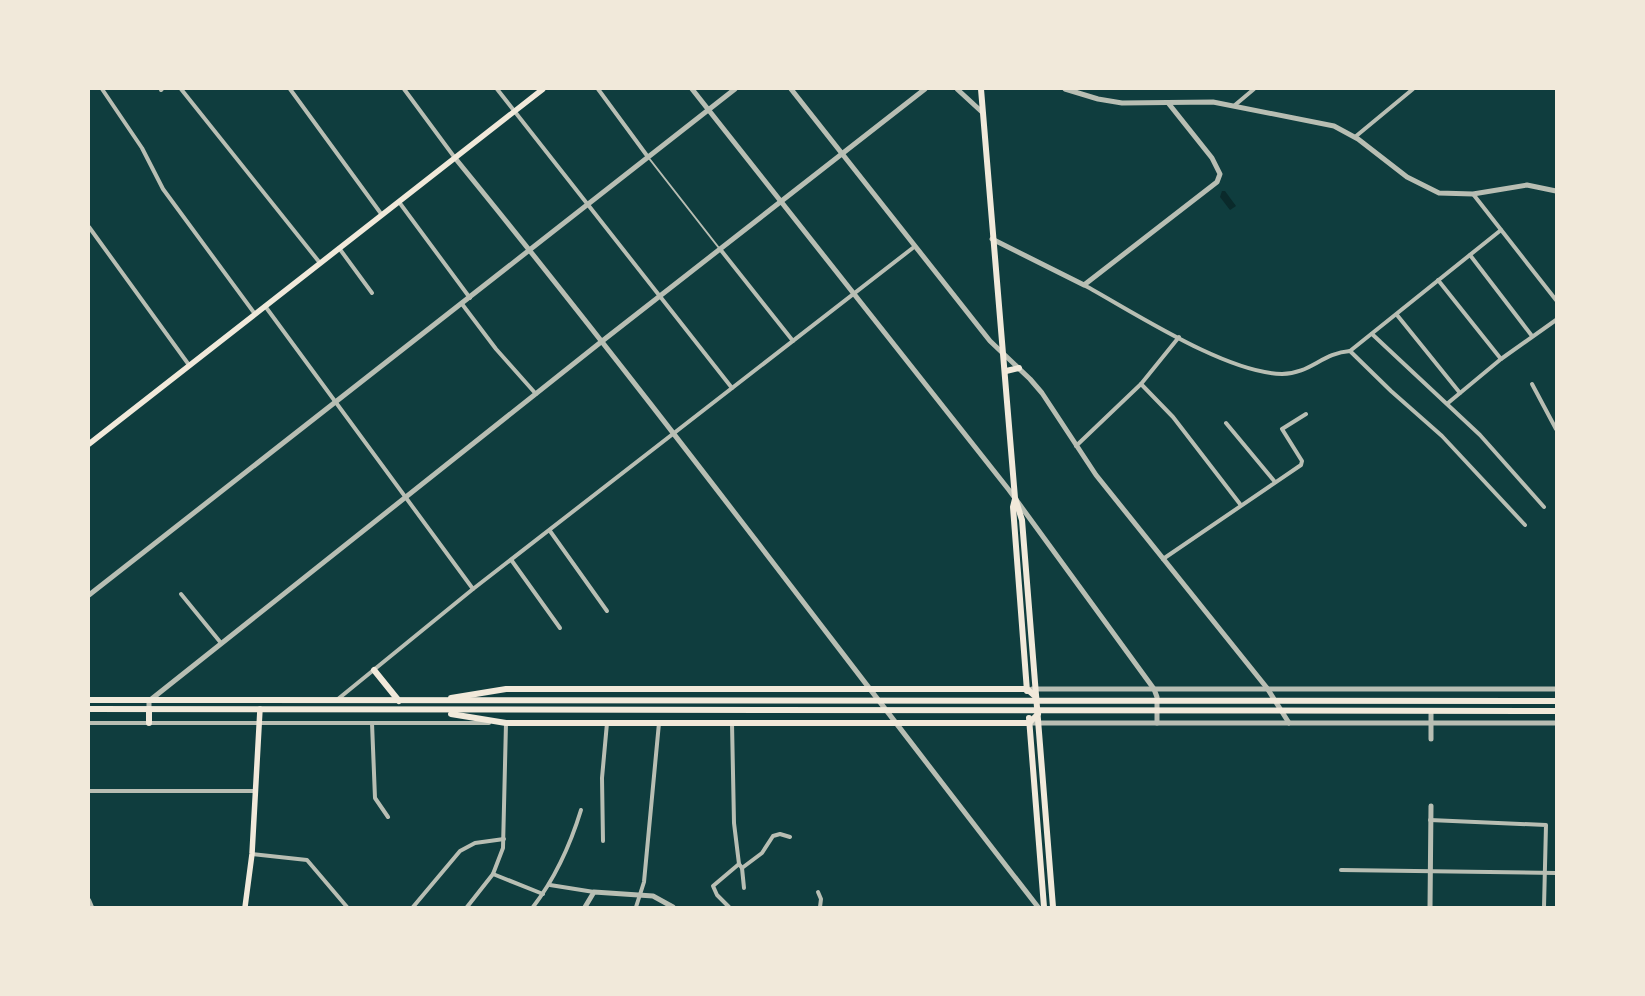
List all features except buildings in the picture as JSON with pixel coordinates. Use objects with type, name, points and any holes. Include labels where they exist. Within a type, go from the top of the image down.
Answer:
[{"type":"highway","points":[[980,89],[992,239],[1006,370],[1015,498],[1022,520],[1053,907]]},
{"type":"highway","points":[[1006,370],[1019,368]]},
{"type":"highway","points":[[1015,498],[1013,507],[1044,907]]},
{"type":"highway","points":[[374,670],[400,701]]},
{"type":"highway","points":[[430,701],[506,689],[1027,689],[1036,697]]},
{"type":"highway","points":[[1027,697],[1160,697]]},
{"type":"highway","points":[[1517,714],[1519,706],[1516,698],[1556,699]]},
{"type":"highway","points":[[1537,698],[1534,706],[1537,714]]},
{"type":"highway","points":[[89,700],[1556,699]]},
{"type":"highway","points":[[89,709],[1556,712]]},
{"type":"highway","points":[[149,709],[149,723]]},
{"type":"highway","points":[[430,710],[506,723],[1029,723],[1038,714]]},
{"type":"highway","points":[[1431,714],[1537,714],[1556,712]]},
{"type":"highway","points":[[1029,714],[1160,714]]},
{"type":"main road","points":[[89,444],[543,89]]},
{"type":"main road","points":[[245,907],[252,854],[260,709]]},
{"type":"street","points":[[102,89],[142,148],[163,189],[255,314]]},
{"type":"street","points":[[182,89],[320,263]]},
{"type":"street","points":[[290,89],[382,215]]},
{"type":"street","points":[[404,89],[455,158],[806,604],[894,723],[1038,907]]},
{"type":"street","points":[[497,89],[586,205],[732,388]]},
{"type":"street","points":[[598,89],[648,157]]},
{"type":"street","points":[[692,89],[1015,498],[1160,697],[1160,714],[1157,723]]},
{"type":"street","points":[[89,595],[735,89]]},
{"type":"street","points":[[790,89],[914,247],[1004,357],[1019,368],[1042,393],[1075,446],[1267,688],[1289,723]]},
{"type":"street","points":[[149,709],[149,701],[221,643],[659,296],[925,89]]},
{"type":"street","points":[[957,89],[982,112]]},
{"type":"street","points":[[1065,89],[1116,102],[1169,104],[1204,102],[1235,105],[1334,126],[1355,137],[1424,188],[1446,194],[1473,194],[1528,184],[1556,191]]},
{"type":"street","points":[[1235,105],[1254,89]]},
{"type":"street","points":[[1355,137],[1412,89]]},
{"type":"street","points":[[1084,285],[1173,218],[1220,179],[1216,164],[1169,104]]},
{"type":"street","points":[[1473,194],[1556,300]]},
{"type":"street","points":[[399,202],[470,298]]},
{"type":"street","points":[[89,227],[189,365]]},
{"type":"street","points":[[992,239],[1084,285],[1179,337],[1241,367],[1282,374],[1303,372],[1336,352],[1350,351],[1502,230]]},
{"type":"street","points":[[336,710],[336,700],[473,590],[914,247]]},
{"type":"street","points":[[339,248],[372,293]]},
{"type":"street","points":[[720,249],[793,341]]},
{"type":"street","points":[[1470,255],[1532,336]]},
{"type":"street","points":[[1438,280],[1501,359]]},
{"type":"street","points":[[462,304],[496,349],[536,394]]},
{"type":"street","points":[[265,306],[473,590]]},
{"type":"street","points":[[1397,314],[1460,393]]},
{"type":"street","points":[[1448,403],[1501,359],[1556,320]]},
{"type":"street","points":[[1372,334],[1448,403],[1501,456],[1544,507]]},
{"type":"street","points":[[1075,446],[1141,384],[1179,337]]},
{"type":"street","points":[[1350,351],[1442,436],[1526,525]]},
{"type":"street","points":[[1141,384],[1173,417],[1240,504]]},
{"type":"street","points":[[1532,384],[1556,428]]},
{"type":"street","points":[[1163,559],[1302,463],[1282,429],[1306,414]]},
{"type":"street","points":[[1226,423],[1275,482]]},
{"type":"street","points":[[550,531],[607,611]]},
{"type":"street","points":[[512,561],[560,628]]},
{"type":"street","points":[[181,594],[221,643]]},
{"type":"street","points":[[1027,689],[1556,689]]},
{"type":"street","points":[[1431,714],[1431,739]]},
{"type":"street","points":[[89,723],[506,723],[504,839],[500,858],[493,874],[467,907]]},
{"type":"street","points":[[372,723],[375,798],[388,817]]},
{"type":"street","points":[[603,841],[602,778],[606,723]]},
{"type":"street","points":[[636,907],[641,895],[659,723]]},
{"type":"street","points":[[732,723],[734,824],[744,888]]},
{"type":"street","points":[[1029,723],[1556,723]]},
{"type":"street","points":[[89,791],[255,791]]},
{"type":"street","points":[[1430,907],[1431,806]]},
{"type":"street","points":[[533,907],[550,885],[566,856],[581,810]]},
{"type":"street","points":[[1430,820],[1546,825],[1544,907]]},
{"type":"street","points":[[729,907],[717,895],[713,886],[762,853],[774,836],[780,834],[790,838]]},
{"type":"street","points":[[413,907],[460,851],[475,843],[504,839]]},
{"type":"street","points":[[252,854],[306,860],[347,907]]},
{"type":"street","points":[[1341,870],[1556,873]]},
{"type":"street","points":[[493,874],[543,894]]},
{"type":"street","points":[[550,885],[594,892],[660,898],[673,907]]},
{"type":"street","points":[[585,907],[594,892]]},
{"type":"street","points":[[818,892],[821,899],[820,907]]},
{"type":"street","points":[[89,900],[92,907]]},
{"type":"lane","points":[[648,157],[720,249]]},
{"type":"water","points":[[1222,191],[1225,191],[1236,206],[1230,210],[1220,197]]}]
